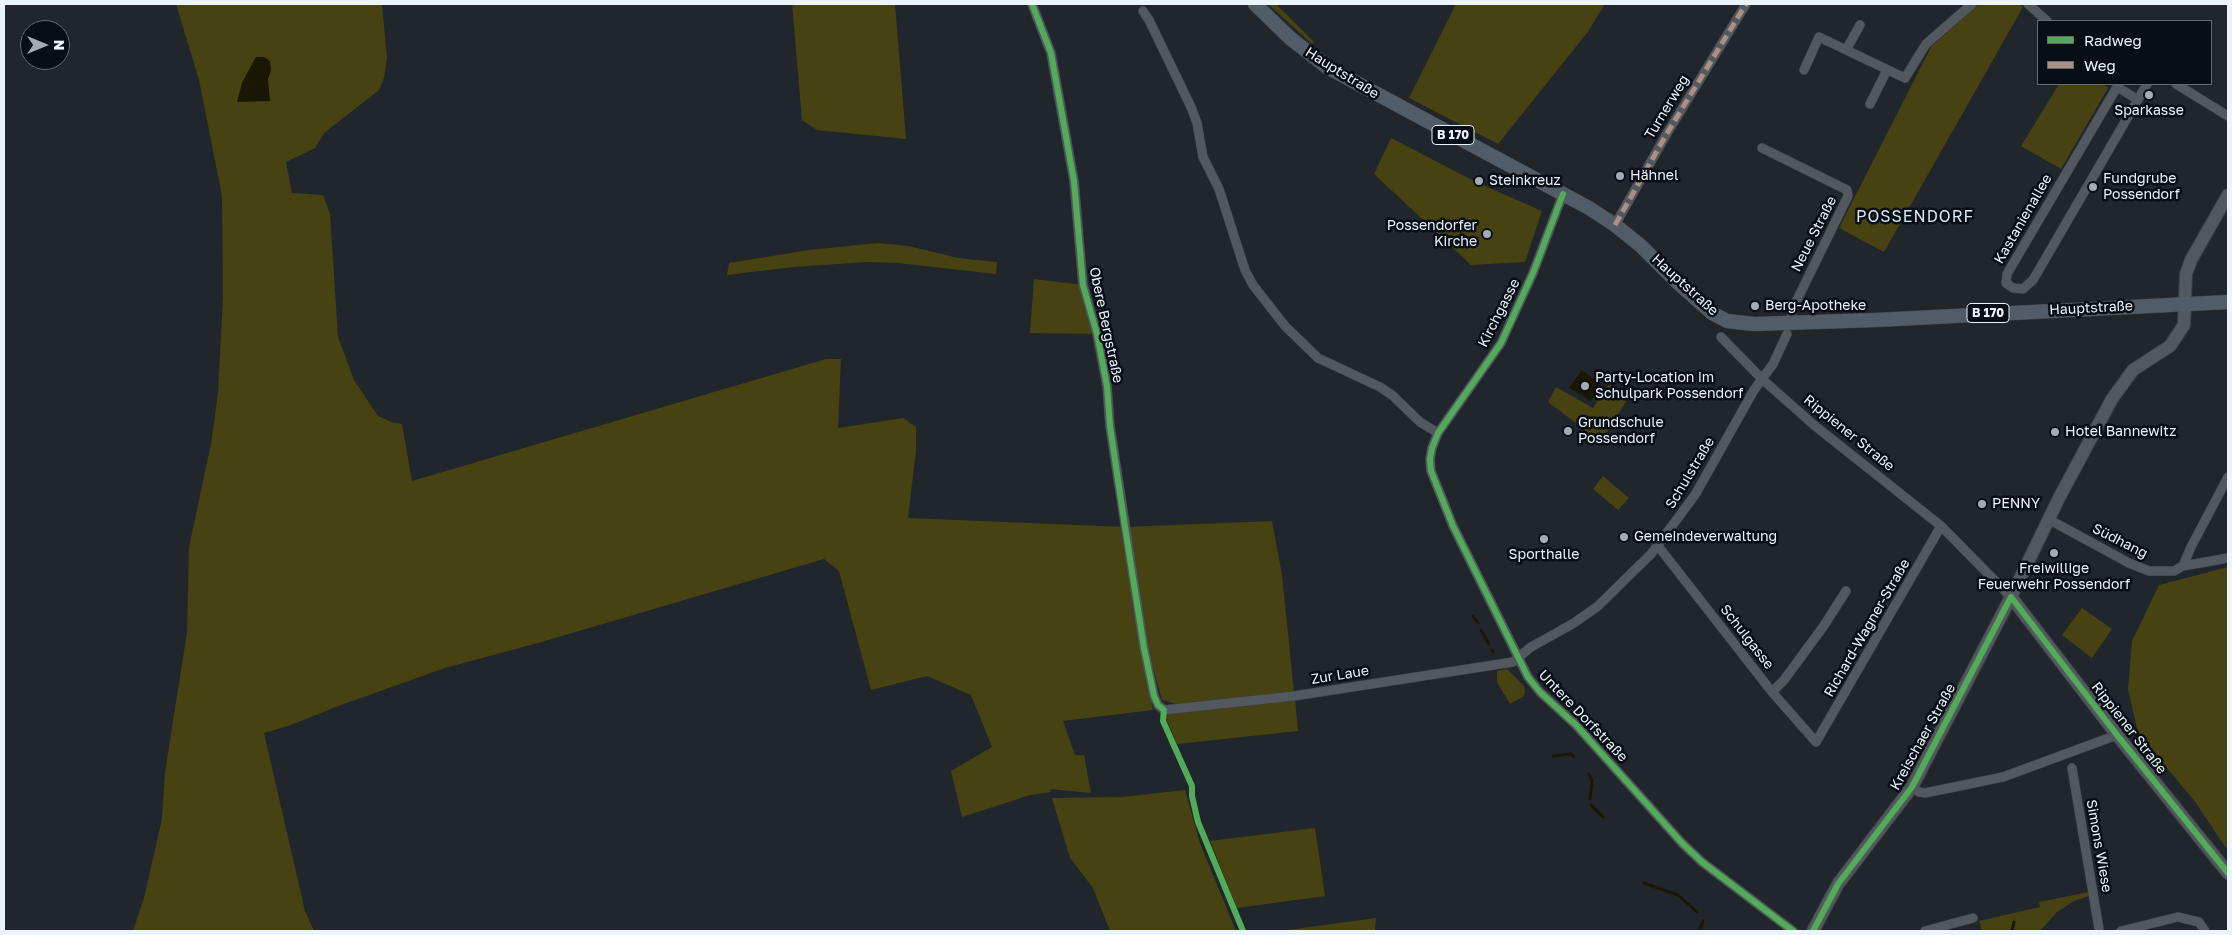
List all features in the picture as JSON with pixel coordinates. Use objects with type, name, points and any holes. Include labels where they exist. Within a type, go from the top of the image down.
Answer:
[{"type":"main road","name":"Hauptstraße","points":[[1256,4],[1290,38],[1344,77],[1563,194],[1615,225],[1641,246],[1712,313],[1727,321],[1789,328],[2185,303],[2228,302]]},
{"type":"main road","name":"Kreischaer Straße","points":[[1813,931],[1838,884],[1912,787],[2011,597],[2048,519],[2112,399],[2133,370],[2170,346],[2184,326],[2186,274],[2191,260],[2228,195]]},
{"type":"main road","name":"Rippiener Straße","points":[[2011,597],[2117,735],[2228,872]]},
{"type":"street","name":"Obere Bergstraße","points":[[1032,4],[1051,53],[1074,181],[1083,284],[1097,334],[1107,386],[1110,426],[1144,648],[1154,696],[1164,710]]},
{"type":"street","name":"Turnerweg","points":[[1615,225],[1676,118],[1746,4]]},
{"type":"street","points":[[1804,70],[1819,37],[1905,78],[1926,44],[1972,4]]},
{"type":"street","points":[[2028,4],[2045,20]]},
{"type":"street","points":[[1143,11],[1150,20],[1194,115],[1203,157],[1219,189],[1245,270],[1253,285],[1285,326],[1318,358],[1380,387],[1392,395],[1420,422],[1438,433]]},
{"type":"street","points":[[1846,50],[1860,25]]},
{"type":"street","points":[[1870,104],[1887,70]]},
{"type":"street","name":"Kastanienallee","points":[[2137,99],[2116,85],[2007,274],[2006,283],[2013,288],[2023,289],[2033,280],[2146,85]]},
{"type":"street","points":[[2178,85],[2228,116]]},
{"type":"street","name":"Neue Straße","points":[[1762,148],[1847,190],[1848,196],[1792,310],[1789,328]]},
{"type":"street","name":"Kirchgasse","points":[[1438,433],[1501,343],[1533,273],[1563,194]]},
{"type":"street","name":"Schulstraße","points":[[1518,658],[1530,647],[1598,606],[1658,546],[1695,495],[1741,412],[1773,364],[1789,328]]},
{"type":"street","name":"Rippiener Straße","points":[[1721,337],[1762,379],[1814,426],[1941,526],[2011,597]]},
{"type":"street","name":"Untere Dorfstraße","points":[[1438,433],[1430,460],[1437,488],[1528,677],[1540,692],[1576,725],[1682,843],[1702,862],[1793,931]]},
{"type":"street","points":[[2183,566],[2228,477]]},
{"type":"street","name":"Südhang","points":[[2048,519],[2129,563],[2149,571],[2174,571],[2183,566],[2228,558]]},
{"type":"street","name":"Richard-Wagner-Straße","points":[[1816,742],[1941,526]]},
{"type":"street","name":"Schulgasse","points":[[1658,546],[1772,692],[1816,742]]},
{"type":"street","points":[[1772,692],[1784,680],[1823,627],[1846,591]]},
{"type":"street","name":"Zur Laue","points":[[1164,710],[1294,696],[1513,662],[1518,658]]},
{"type":"street","name":"Kreischaer Straße","points":[[1912,787],[1924,793],[2003,777],[2117,735]]},
{"type":"street","name":"Simons Wiese","points":[[2072,768],[2100,930]]},
{"type":"street","points":[[2120,931],[2178,917],[2199,922],[2205,931]]},
{"type":"street","points":[[1925,931],[1973,918]]},
{"type":"shaded area","points":[[176,4],[382,4],[387,58],[384,78],[379,90],[324,133],[315,148],[286,162],[292,193],[323,195],[330,214],[338,337],[354,380],[378,416],[391,422],[402,424],[412,481],[826,359],[841,359],[838,428],[903,418],[916,427],[916,450],[908,518],[1125,527],[1272,521],[1282,575],[1294,692],[1176,704],[1162,700],[1147,646],[1140,650],[1153,710],[1063,721],[1075,755],[1084,755],[1091,793],[1050,789],[1051,792],[1030,795],[962,817],[951,771],[992,747],[971,695],[927,676],[871,690],[839,571],[824,559],[538,643],[445,668],[288,726],[264,733],[305,911],[314,931],[133,931],[144,898],[162,819],[165,772],[187,632],[189,547],[211,444],[218,393],[223,297],[222,196],[199,80]],"holes":[[[256,57],[271,70],[268,79],[242,83]]]},
{"type":"shaded area","points":[[792,4],[895,4],[906,139],[817,130],[802,120]]},
{"type":"shaded area","points":[[1268,4],[1276,4],[1314,42],[1312,44]]},
{"type":"shaded area","points":[[1456,4],[1605,4],[1587,33],[1498,144],[1409,98]]},
{"type":"shaded area","points":[[1979,4],[2020,4],[2023,7],[1884,252],[1839,228],[1931,47]]},
{"type":"shaded area","points":[[256,57],[264,57],[270,61],[271,70],[268,79],[270,101],[237,102],[242,83]]},
{"type":"shaded area","points":[[2058,85],[2104,85],[2108,88],[2061,169],[2021,146]]},
{"type":"shaded area","points":[[1391,138],[1478,183],[1542,211],[1525,262],[1471,265],[1374,174]]},
{"type":"shaded area","points":[[878,243],[909,246],[958,258],[997,262],[996,274],[898,263],[867,262],[793,267],[727,275],[729,263],[809,250]]},
{"type":"shaded area","points":[[1034,279],[1083,285],[1097,334],[1030,333]]},
{"type":"shaded area","name":"Party-Location im Schulpark Possendorf","points":[[1582,370],[1601,385],[1591,401],[1569,388]]},
{"type":"shaded area","points":[[1609,384],[1628,398],[1601,442],[1548,402],[1556,387],[1593,408]]},
{"type":"shaded area","points":[[1603,476],[1629,498],[1618,510],[1593,489]]},
{"type":"shaded area","points":[[2228,567],[2228,851],[2196,803],[2138,733],[2128,689],[2132,641],[2159,585]]},
{"type":"shaded area","points":[[2082,608],[2112,629],[2092,658],[2062,635]]},
{"type":"shaded area","points":[[1507,669],[1524,686],[1525,691],[1524,696],[1510,704],[1497,682],[1497,671]]},
{"type":"shaded area","points":[[1295,698],[1298,731],[1177,744],[1166,718],[1169,712]]},
{"type":"shaded area","points":[[1185,790],[1200,843],[1236,931],[1110,931],[1093,888],[1070,858],[1052,798],[1122,797]]},
{"type":"shaded area","points":[[1315,828],[1325,896],[1237,908],[1210,841]]},
{"type":"shaded area","points":[[2089,892],[2089,896],[2074,901],[2057,912],[2040,931],[1982,931],[1979,921],[2040,907],[2039,902]]},
{"type":"shaded area","points":[[1376,918],[1375,931],[1280,931]]},
{"type":"waterway","points":[[1473,616],[1478,623]]},
{"type":"waterway","points":[[1481,630],[1489,644]]},
{"type":"waterway","points":[[1553,756],[1571,754],[1574,757]]},
{"type":"waterway","points":[[1589,774],[1592,781],[1590,799]]},
{"type":"waterway","points":[[1591,805],[1603,817]]},
{"type":"waterway","points":[[1644,883],[1678,895],[1697,912]]},
{"type":"waterway","points":[[1699,931],[1703,921]]},
{"type":"waterway","points":[[2012,931],[2014,922]]},
{"type":"marked path","points":[[1615,225],[1666,135],[1746,4]]},
{"type":"cycle path","points":[[1032,4],[1051,53],[1074,181],[1083,285],[1097,334],[1107,386],[1110,426],[1125,527],[1144,648],[1154,696],[1158,705],[1164,710],[1163,721],[1192,786],[1192,796],[1198,822],[1243,931]]},
{"type":"cycle path","points":[[1563,194],[1533,273],[1501,343],[1438,433],[1432,448],[1430,459],[1431,471],[1453,526],[1528,677],[1540,692],[1576,725],[1682,843],[1702,862],[1793,931]]},
{"type":"cycle path","points":[[1813,931],[1838,884],[1912,787],[2011,597],[2117,735],[2228,873]]},
{"type":"place","name":"Sparkasse","points":[[2149,95]]},
{"type":"place","name":"Hähnel","points":[[1620,176]]},
{"type":"place","name":"Steinkreuz","points":[[1479,181]]},
{"type":"place","name":"Fundgrube Possendorf","points":[[2093,187]]},
{"type":"place","name":"Possendorfer Kirche","points":[[1487,234]]},
{"type":"place","name":"Berg-Apotheke","points":[[1755,306]]},
{"type":"place","name":"Party-Location im Schulpark Possendorf","points":[[1585,386]]},
{"type":"place","name":"Grundschule Possendorf","points":[[1568,431]]},
{"type":"place","name":"Hotel Bannewitz","points":[[2055,432]]},
{"type":"place","name":"PENNY","points":[[1982,504]]},
{"type":"place","name":"Gemeindeverwaltung","points":[[1624,537]]},
{"type":"place","name":"Sporthalle","points":[[1544,539]]},
{"type":"place","name":"Freiwillige Feuerwehr Possendorf","points":[[2054,553]]},
{"type":"district","name":"POSSENDORF","points":[[1915,217]]}]
